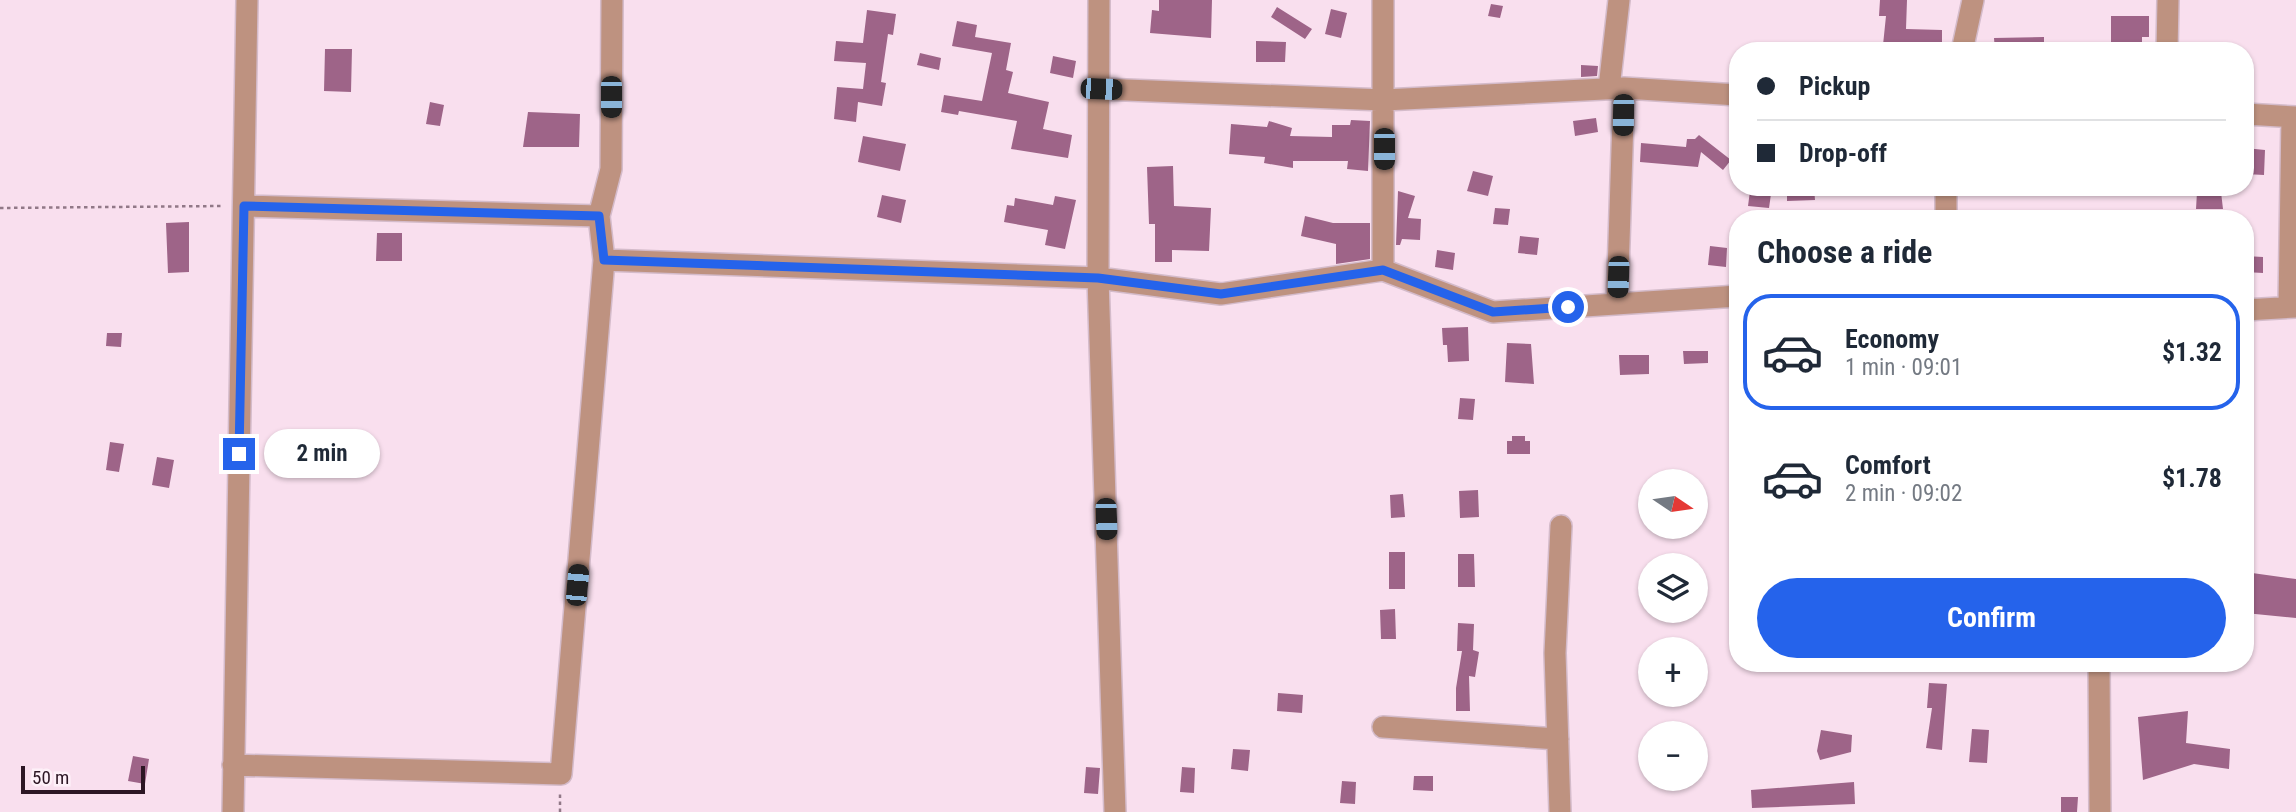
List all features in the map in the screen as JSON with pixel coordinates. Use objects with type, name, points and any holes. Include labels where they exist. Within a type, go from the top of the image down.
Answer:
[{"type":"street","points":[[233,812],[247,0]]},
{"type":"street","points":[[233,765],[561,774],[604,260],[599,216],[611,169],[612,0]]},
{"type":"street","points":[[1099,0],[1101,89],[1098,278],[1115,812]]},
{"type":"street","points":[[1383,0],[1383,270]]},
{"type":"street","points":[[1617,304],[1616,88],[1619,0]]},
{"type":"street","points":[[1964,42],[1973,0]]},
{"type":"street","points":[[2167,42],[2168,0]]},
{"type":"street","points":[[1101,89],[1384,100],[1616,88],[1729,94]]},
{"type":"street","points":[[2254,115],[2294,117],[2292,307],[2254,309]]},
{"type":"street","points":[[244,206],[599,216]]},
{"type":"street","points":[[604,260],[1098,278],[1221,294],[1383,270],[1493,312],[1729,297]]},
{"type":"street","points":[[1560,812],[1555,653],[1561,526]]},
{"type":"street","points":[[2099,672],[2100,812]]},
{"type":"street","points":[[1383,727],[1558,739]]},
{"type":"path","points":[[0,208],[244,206]]},
{"type":"building","points":[[1159,0],[1212,0],[1211,38],[1150,33],[1152,10],[1159,11]]},
{"type":"building","points":[[1880,0],[1907,0],[1906,29],[1942,30],[1942,42],[1883,42],[1886,16],[1879,16]]},
{"type":"building","points":[[1491,4],[1503,6],[1500,18],[1488,16]]},
{"type":"building","points":[[1277,7],[1312,29],[1305,39],[1271,17]]},
{"type":"building","points":[[1331,9],[1347,13],[1341,38],[1325,34]]},
{"type":"building","points":[[867,10],[896,14],[893,35],[888,34],[881,82],[886,83],[882,106],[858,102],[856,122],[834,119],[837,87],[863,89],[866,63],[834,61],[836,41],[863,43]]},
{"type":"building","points":[[2111,16],[2149,16],[2149,37],[2142,37],[2142,42],[2111,42]]},
{"type":"building","points":[[957,21],[977,25],[975,37],[1011,43],[1006,70],[1013,72],[1008,93],[1049,102],[1043,129],[1072,135],[1068,158],[1011,149],[1017,121],[959,111],[958,115],[941,112],[944,95],[982,101],[992,53],[952,46]]},
{"type":"building","points":[[2044,37],[2044,42],[1994,42],[1994,38]]},
{"type":"building","points":[[1256,41],[1286,42],[1285,62],[1256,62]]},
{"type":"building","points":[[325,49],[352,49],[351,92],[324,91]]},
{"type":"building","points":[[920,53],[941,58],[939,70],[917,65]]},
{"type":"building","points":[[1053,56],[1076,61],[1073,78],[1050,73]]},
{"type":"building","points":[[1581,65],[1598,66],[1597,76],[1581,77]]},
{"type":"building","points":[[430,102],[444,105],[440,126],[426,124]]},
{"type":"building","points":[[528,112],[580,114],[579,147],[523,147]]},
{"type":"building","points":[[1596,118],[1598,132],[1575,136],[1573,121]]},
{"type":"building","points":[[1351,120],[1370,121],[1368,171],[1347,169],[1348,161],[1293,161],[1293,168],[1264,163],[1265,157],[1229,154],[1231,124],[1267,127],[1269,121],[1292,128],[1290,136],[1332,137],[1332,125],[1350,125]]},
{"type":"building","points":[[1699,135],[1729,158],[1723,170],[1701,152],[1698,167],[1640,162],[1641,143],[1686,147],[1687,139],[1695,139]]},
{"type":"building","points":[[863,136],[906,144],[900,171],[858,162]]},
{"type":"building","points":[[2254,149],[2265,150],[2264,175],[2254,174]]},
{"type":"building","points":[[1173,166],[1174,206],[1211,208],[1209,251],[1172,250],[1172,262],[1155,262],[1155,224],[1149,224],[1147,167]]},
{"type":"building","points":[[1473,171],[1493,176],[1488,196],[1467,191]]},
{"type":"building","points":[[1398,191],[1415,196],[1408,218],[1421,219],[1420,240],[1402,239],[1400,245],[1396,245]]},
{"type":"building","points":[[882,195],[906,200],[901,223],[877,217]]},
{"type":"building","points":[[1055,196],[1076,200],[1065,249],[1045,245],[1048,230],[1004,222],[1007,205],[1014,206],[1015,198],[1053,205]]},
{"type":"building","points":[[1749,196],[1771,196],[1769,208],[1748,206]]},
{"type":"building","points":[[1787,196],[1815,196],[1815,200],[1787,201]]},
{"type":"building","points":[[2197,196],[2221,196],[2223,209],[2196,209]]},
{"type":"building","points":[[1495,208],[1510,209],[1508,225],[1493,224]]},
{"type":"building","points":[[1305,216],[1333,223],[1370,223],[1370,259],[1336,264],[1336,244],[1301,236]]},
{"type":"building","points":[[189,222],[189,272],[168,273],[166,223]]},
{"type":"building","points":[[377,233],[402,233],[402,261],[376,261]]},
{"type":"building","points":[[1520,236],[1539,238],[1537,255],[1518,253]]},
{"type":"building","points":[[1710,246],[1727,248],[1726,267],[1708,265]]},
{"type":"building","points":[[1437,250],[1455,253],[1453,270],[1435,267]]},
{"type":"building","points":[[2254,256],[2263,257],[2263,273],[2254,272]]},
{"type":"building","points":[[1468,327],[1469,361],[1448,362],[1442,328]]},
{"type":"building","points":[[107,333],[122,333],[121,347],[106,346]]},
{"type":"building","points":[[1507,343],[1531,344],[1534,384],[1505,382]]},
{"type":"building","points":[[1683,351],[1708,351],[1708,363],[1684,364]]},
{"type":"building","points":[[1619,355],[1649,355],[1649,374],[1620,375]]},
{"type":"building","points":[[1460,398],[1475,399],[1473,420],[1458,419]]},
{"type":"building","points":[[1512,436],[1525,436],[1525,441],[1530,441],[1530,454],[1507,454],[1507,441],[1512,441]]},
{"type":"building","points":[[110,442],[124,444],[119,472],[106,470]]},
{"type":"building","points":[[157,457],[174,460],[169,488],[152,485]]},
{"type":"building","points":[[1478,490],[1479,517],[1460,518],[1459,491]]},
{"type":"building","points":[[1403,494],[1405,517],[1391,518],[1390,495]]},
{"type":"building","points":[[1389,552],[1405,552],[1405,589],[1389,589]]},
{"type":"building","points":[[1458,554],[1474,554],[1475,587],[1458,587]]},
{"type":"building","points":[[2254,573],[2296,579],[2296,618],[2254,614]]},
{"type":"building","points":[[1395,609],[1396,639],[1381,639],[1380,610]]},
{"type":"building","points":[[1458,623],[1474,624],[1473,650],[1479,652],[1475,677],[1469,676],[1470,711],[1456,711],[1456,688],[1462,651],[1457,651]]},
{"type":"building","points":[[1929,683],[1947,684],[1942,750],[1926,748],[1932,708],[1927,708]]},
{"type":"building","points":[[1278,693],[1303,695],[1302,713],[1277,711]]},
{"type":"building","points":[[2188,711],[2186,743],[2230,749],[2229,769],[2194,764],[2143,780],[2138,717]]},
{"type":"building","points":[[1972,729],[1989,730],[1987,763],[1969,762]]},
{"type":"building","points":[[1821,730],[1852,735],[1851,752],[1820,760],[1817,751]]},
{"type":"building","points":[[1233,749],[1250,750],[1248,771],[1231,769]]},
{"type":"building","points":[[133,756],[149,759],[145,784],[128,781]]},
{"type":"building","points":[[1086,767],[1100,768],[1098,794],[1084,793]]},
{"type":"building","points":[[1182,767],[1195,768],[1194,793],[1180,792]]},
{"type":"building","points":[[1414,776],[1433,776],[1433,791],[1413,790]]},
{"type":"building","points":[[1342,781],[1356,782],[1355,804],[1340,803]]},
{"type":"building","points":[[1854,782],[1855,804],[1752,808],[1751,790]]},
{"type":"building","points":[[2061,797],[2078,797],[2077,812],[2061,812]]},
{"type":"route","points":[[239,454],[244,206],[599,216],[604,260],[1098,278],[1221,294],[1383,270],[1493,312],[1568,307]]}]
